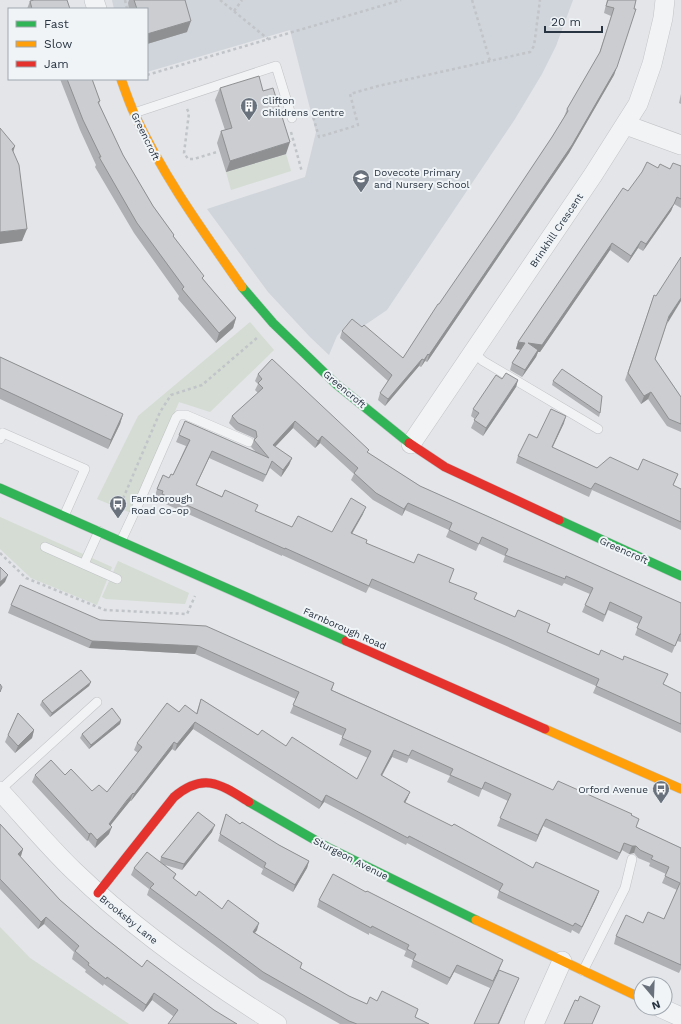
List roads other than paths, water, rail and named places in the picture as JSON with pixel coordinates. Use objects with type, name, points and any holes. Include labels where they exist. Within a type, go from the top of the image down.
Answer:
[{"type":"street","name":"Brinkhill Crescent","points":[[411,444],[626,125],[638,104],[652,64],[663,18],[665,0]]},
{"type":"street","name":"Greencroft","points":[[121,80],[134,113],[166,174],[186,206],[248,294],[273,323],[336,384],[411,444],[445,467],[496,492],[681,576]]},
{"type":"street","points":[[626,125],[681,145]]},
{"type":"street","name":"Farnborough Road","points":[[0,488],[681,789]]},
{"type":"street","name":"Sturgeon Avenue","points":[[98,893],[174,797],[191,785],[202,782],[213,783],[223,786],[327,847],[633,994]]},
{"type":"street","name":"Brooksby Lane","points":[[0,791],[73,871],[98,893],[216,986],[277,1024]]},
{"type":"street","points":[[534,1024],[562,961]]},
{"type":"lane","points":[[134,113],[276,66],[292,118]]},
{"type":"lane","points":[[473,352],[483,361],[598,429]]},
{"type":"lane","points":[[121,541],[176,418],[180,415],[186,415],[249,442]]},
{"type":"lane","points":[[1,434],[85,469],[64,516]]},
{"type":"lane","points":[[84,564],[99,531]]},
{"type":"lane","points":[[45,546],[116,579]]},
{"type":"lane","points":[[0,791],[97,702]]},
{"type":"lane","points":[[583,971],[625,888],[632,859]]},
{"type":"place","name":"Clifton Childrens Centre","points":[[249,121]]},
{"type":"place","name":"Dovecote Primary and Nursery School","points":[[361,193]]},
{"type":"place","name":"Farnborough Road Co-op","points":[[118,519]]},
{"type":"place","name":"Orford Avenue","points":[[661,804]]}]
